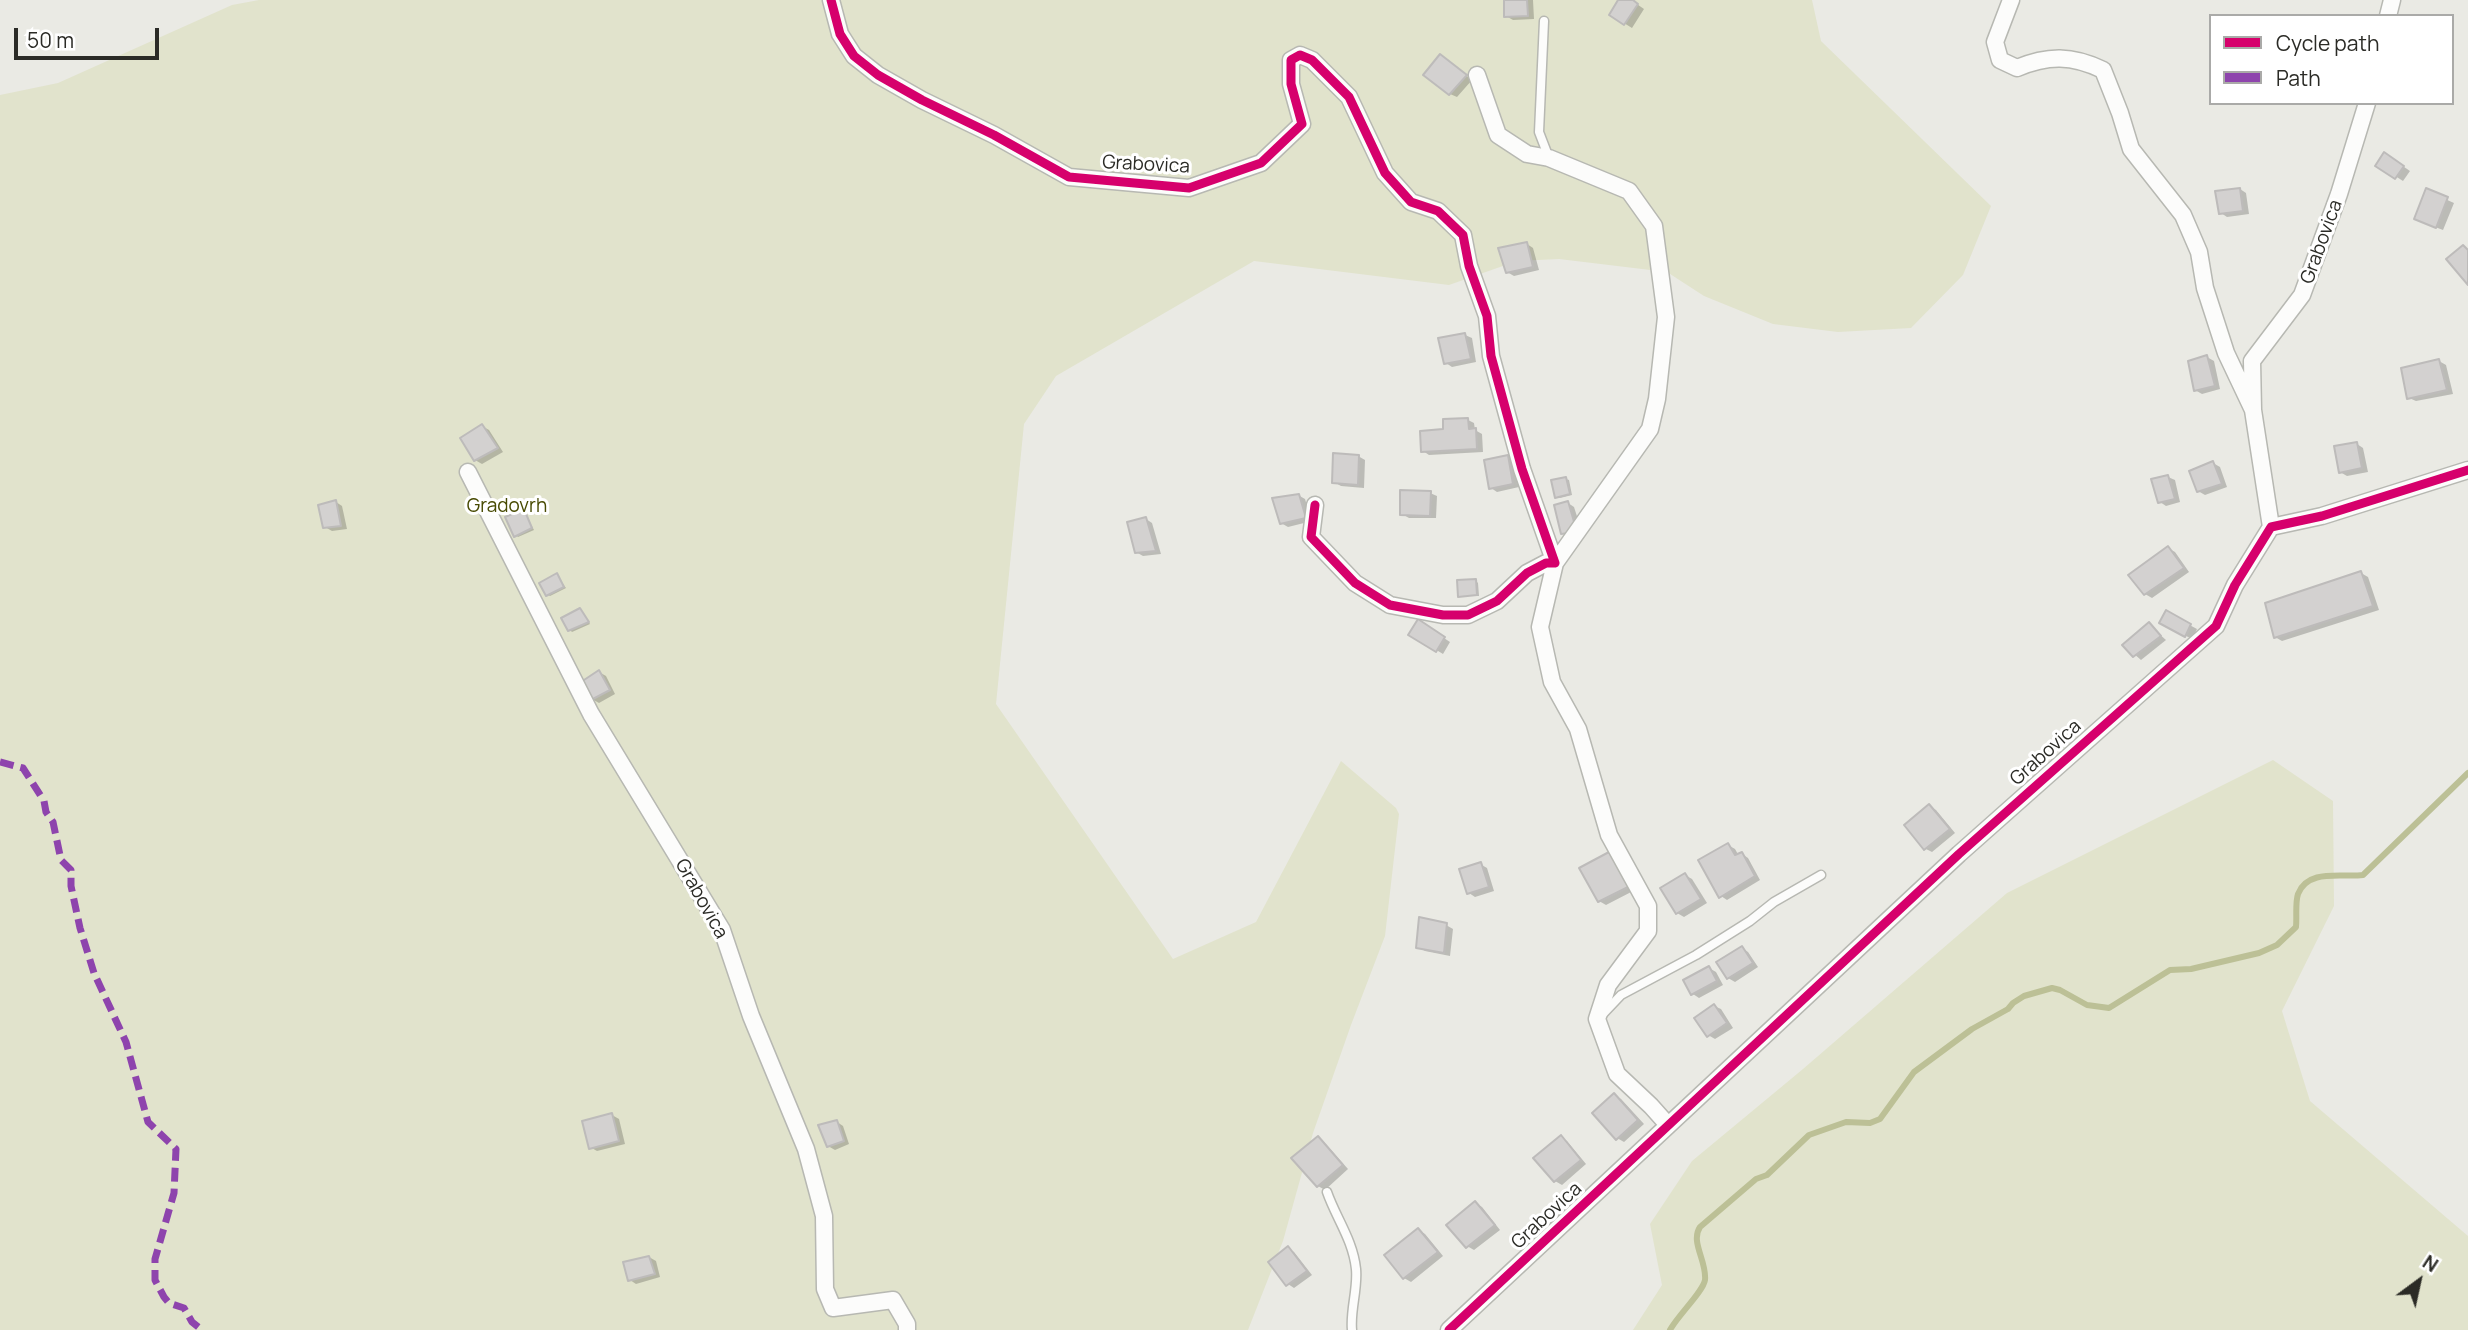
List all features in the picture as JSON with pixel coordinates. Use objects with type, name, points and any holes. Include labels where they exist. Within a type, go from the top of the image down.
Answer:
[{"type":"street","name":"Grabovica","points":[[831,0],[840,34],[854,56],[878,75],[1069,177],[1189,188],[1261,163],[1302,124],[1291,84],[1291,61],[1300,55],[1312,60],[1349,97],[1385,173],[1411,202],[1438,211],[1463,235],[1469,266],[1487,316],[1492,356],[1522,469],[1555,563]]},
{"type":"street","name":"Grabovica","points":[[2011,0],[1995,42],[2000,60],[2017,68],[2040,58],[2084,61],[2103,70],[2131,149],[2183,215],[2199,252],[2205,288],[2226,353],[2253,410]]},
{"type":"street","points":[[1477,75],[1498,135],[1527,154],[1549,158],[1629,191],[1654,226],[1666,317],[1657,399],[1650,429],[1555,563],[1540,627],[1552,682],[1578,729],[1609,835],[1648,906],[1648,931],[1608,985],[1597,1019],[1617,1074],[1668,1125]]},
{"type":"street","name":"Grabovica","points":[[1449,1330],[1959,854],[2216,626],[2235,585],[2271,527],[2253,410],[2252,361],[2302,295],[2339,194],[2366,105]]},
{"type":"street","points":[[2271,527],[2322,516],[2468,470]]},
{"type":"street","name":"Grabovica","points":[[468,472],[591,714],[722,930],[751,1016],[806,1149],[824,1216],[825,1289],[832,1308],[893,1300],[907,1324],[907,1330]]},
{"type":"street","points":[[1315,505],[1311,537],[1355,583],[1390,605],[1443,615],[1468,615],[1497,601],[1527,573],[1546,563],[1555,563]]},
{"type":"lane","points":[[1544,21],[1539,132],[1549,158]]},
{"type":"lane","points":[[1597,1019],[1621,995],[1696,955],[1750,921],[1774,902],[1821,875]]},
{"type":"lane","points":[[1327,1192],[1335,1216],[1350,1239],[1357,1272],[1352,1330]]},
{"type":"green space","name":"Gradovrh","points":[[259,0],[1812,0],[1821,41],[1991,206],[1963,275],[1911,328],[1838,332],[1773,324],[1704,296],[1667,272],[1559,259],[1517,261],[1449,285],[1254,261],[1056,376],[1024,424],[996,704],[1173,959],[1256,922],[1341,761],[1396,808],[1399,814],[1385,936],[1313,1133],[1283,1241],[1248,1330],[0,1330],[0,95],[58,83],[232,5]]},
{"type":"green space","points":[[2273,760],[2333,801],[2334,906],[2282,1011],[2310,1101],[2468,1236],[2468,1330],[1633,1330],[1662,1285],[1650,1224],[1692,1161],[2007,893]]},
{"type":"building","points":[[1504,0],[1527,0],[1528,16],[1504,17]]},
{"type":"building","points":[[1618,0],[1633,0],[1638,4],[1624,25],[1609,15]]},
{"type":"building","points":[[1440,54],[1467,75],[1449,95],[1423,75]]},
{"type":"building","points":[[2384,152],[2404,166],[2395,179],[2375,166]]},
{"type":"building","points":[[2240,188],[2243,211],[2219,214],[2215,191]]},
{"type":"building","points":[[2426,188],[2448,197],[2436,228],[2414,219]]},
{"type":"building","points":[[1527,242],[1533,267],[1506,273],[1498,248]]},
{"type":"building","points":[[2463,245],[2468,250],[2468,285],[2446,259]]},
{"type":"building","points":[[1465,333],[1471,359],[1444,364],[1438,338]]},
{"type":"building","points":[[2207,355],[2215,386],[2194,391],[2188,361]]},
{"type":"building","points":[[2439,359],[2447,390],[2407,399],[2401,368]]},
{"type":"building","points":[[1468,418],[1469,429],[1476,428],[1477,449],[1421,452],[1420,431],[1443,429],[1443,419]]},
{"type":"building","points":[[482,424],[498,448],[474,461],[460,438]]},
{"type":"building","points":[[2357,442],[2362,468],[2339,473],[2334,446]]},
{"type":"building","points":[[1333,453],[1359,455],[1358,485],[1332,483]]},
{"type":"building","points":[[1508,455],[1513,484],[1489,489],[1484,460]]},
{"type":"building","points":[[2213,461],[2222,484],[2197,492],[2189,471]]},
{"type":"building","points":[[2168,475],[2175,499],[2158,503],[2151,479]]},
{"type":"building","points":[[1566,477],[1570,494],[1555,498],[1551,480]]},
{"type":"building","points":[[1400,490],[1431,491],[1430,516],[1400,515]]},
{"type":"building","points":[[1299,494],[1306,518],[1280,524],[1272,498]]},
{"type":"building","points":[[336,500],[341,526],[323,528],[318,505]]},
{"type":"building","points":[[1568,501],[1577,532],[1561,534],[1554,505]]},
{"type":"building","points":[[524,509],[532,528],[514,537],[505,517]]},
{"type":"building","points":[[1146,517],[1156,551],[1135,553],[1127,522]]},
{"type":"building","points":[[2168,546],[2184,568],[2144,595],[2128,575]]},
{"type":"building","points":[[2361,571],[2373,606],[2274,638],[2265,603]]},
{"type":"building","points":[[557,573],[564,587],[546,596],[539,583]]},
{"type":"building","points":[[1476,579],[1477,595],[1458,597],[1457,580]]},
{"type":"building","points":[[580,608],[589,622],[568,631],[561,618]]},
{"type":"building","points":[[2166,610],[2191,624],[2185,637],[2159,623]]},
{"type":"building","points":[[1418,619],[1445,637],[1436,652],[1408,635]]},
{"type":"building","points":[[2149,622],[2161,636],[2133,657],[2122,645]]},
{"type":"building","points":[[599,670],[610,690],[591,700],[581,682]]},
{"type":"building","points":[[1929,804],[1950,829],[1924,850],[1904,825]]},
{"type":"building","points":[[1728,843],[1735,855],[1742,852],[1755,876],[1719,898],[1698,860]]},
{"type":"building","points":[[1609,852],[1630,886],[1598,902],[1579,868]]},
{"type":"building","points":[[1481,862],[1489,887],[1467,894],[1459,869]]},
{"type":"building","points":[[1685,873],[1701,899],[1676,914],[1660,888]]},
{"type":"building","points":[[1419,917],[1447,923],[1444,953],[1416,948]]},
{"type":"building","points":[[1742,946],[1753,963],[1727,979],[1716,962]]},
{"type":"building","points":[[1709,966],[1717,981],[1691,995],[1683,980]]},
{"type":"building","points":[[1714,1004],[1727,1023],[1707,1037],[1694,1018]]},
{"type":"building","points":[[1614,1093],[1638,1120],[1616,1140],[1592,1113]]},
{"type":"building","points":[[612,1113],[619,1141],[589,1149],[582,1121]]},
{"type":"building","points":[[837,1120],[844,1141],[827,1147],[818,1125]]},
{"type":"building","points":[[1561,1135],[1581,1160],[1554,1182],[1533,1158]]},
{"type":"building","points":[[1318,1136],[1343,1165],[1317,1187],[1291,1158]]},
{"type":"building","points":[[1475,1201],[1495,1225],[1466,1248],[1446,1225]]},
{"type":"building","points":[[1418,1228],[1438,1252],[1403,1279],[1384,1255]]},
{"type":"building","points":[[1288,1246],[1307,1271],[1286,1286],[1268,1262]]},
{"type":"building","points":[[649,1256],[655,1274],[628,1281],[623,1262]]},
{"type":"waterway","points":[[1670,1330],[1700,1291],[1705,1280],[1697,1239],[1700,1227],[1756,1179],[1767,1175],[1809,1135],[1846,1122],[1870,1123],[1880,1119],[1914,1072],[1972,1029],[2008,1009],[2024,996],[2052,988],[2087,1005],[2109,1008],[2170,970],[2191,969],[2259,953],[2277,945],[2296,927],[2298,894],[2309,880],[2326,876],[2363,875],[2468,773]]},
{"type":"marked path","points":[[0,762],[23,768],[44,801],[46,812],[53,822],[61,860],[71,870],[71,886],[80,928],[94,973],[126,1042],[148,1122],[176,1149],[174,1193],[155,1259],[155,1280],[169,1303],[184,1308],[192,1322],[202,1330]]},
{"type":"cycle path","points":[[831,0],[840,34],[854,56],[878,75],[1069,177],[1189,188],[1261,163],[1302,124],[1291,84],[1291,60],[1300,55],[1312,60],[1349,97],[1385,173],[1411,202],[1438,211],[1463,235],[1469,266],[1487,316],[1491,356],[1522,469],[1555,563],[1546,563],[1527,573],[1497,601],[1468,615],[1443,615],[1390,605],[1355,583],[1311,537],[1315,505]]},
{"type":"cycle path","points":[[1449,1330],[1959,854],[2216,626],[2235,585],[2271,527],[2322,516],[2468,470]]}]
